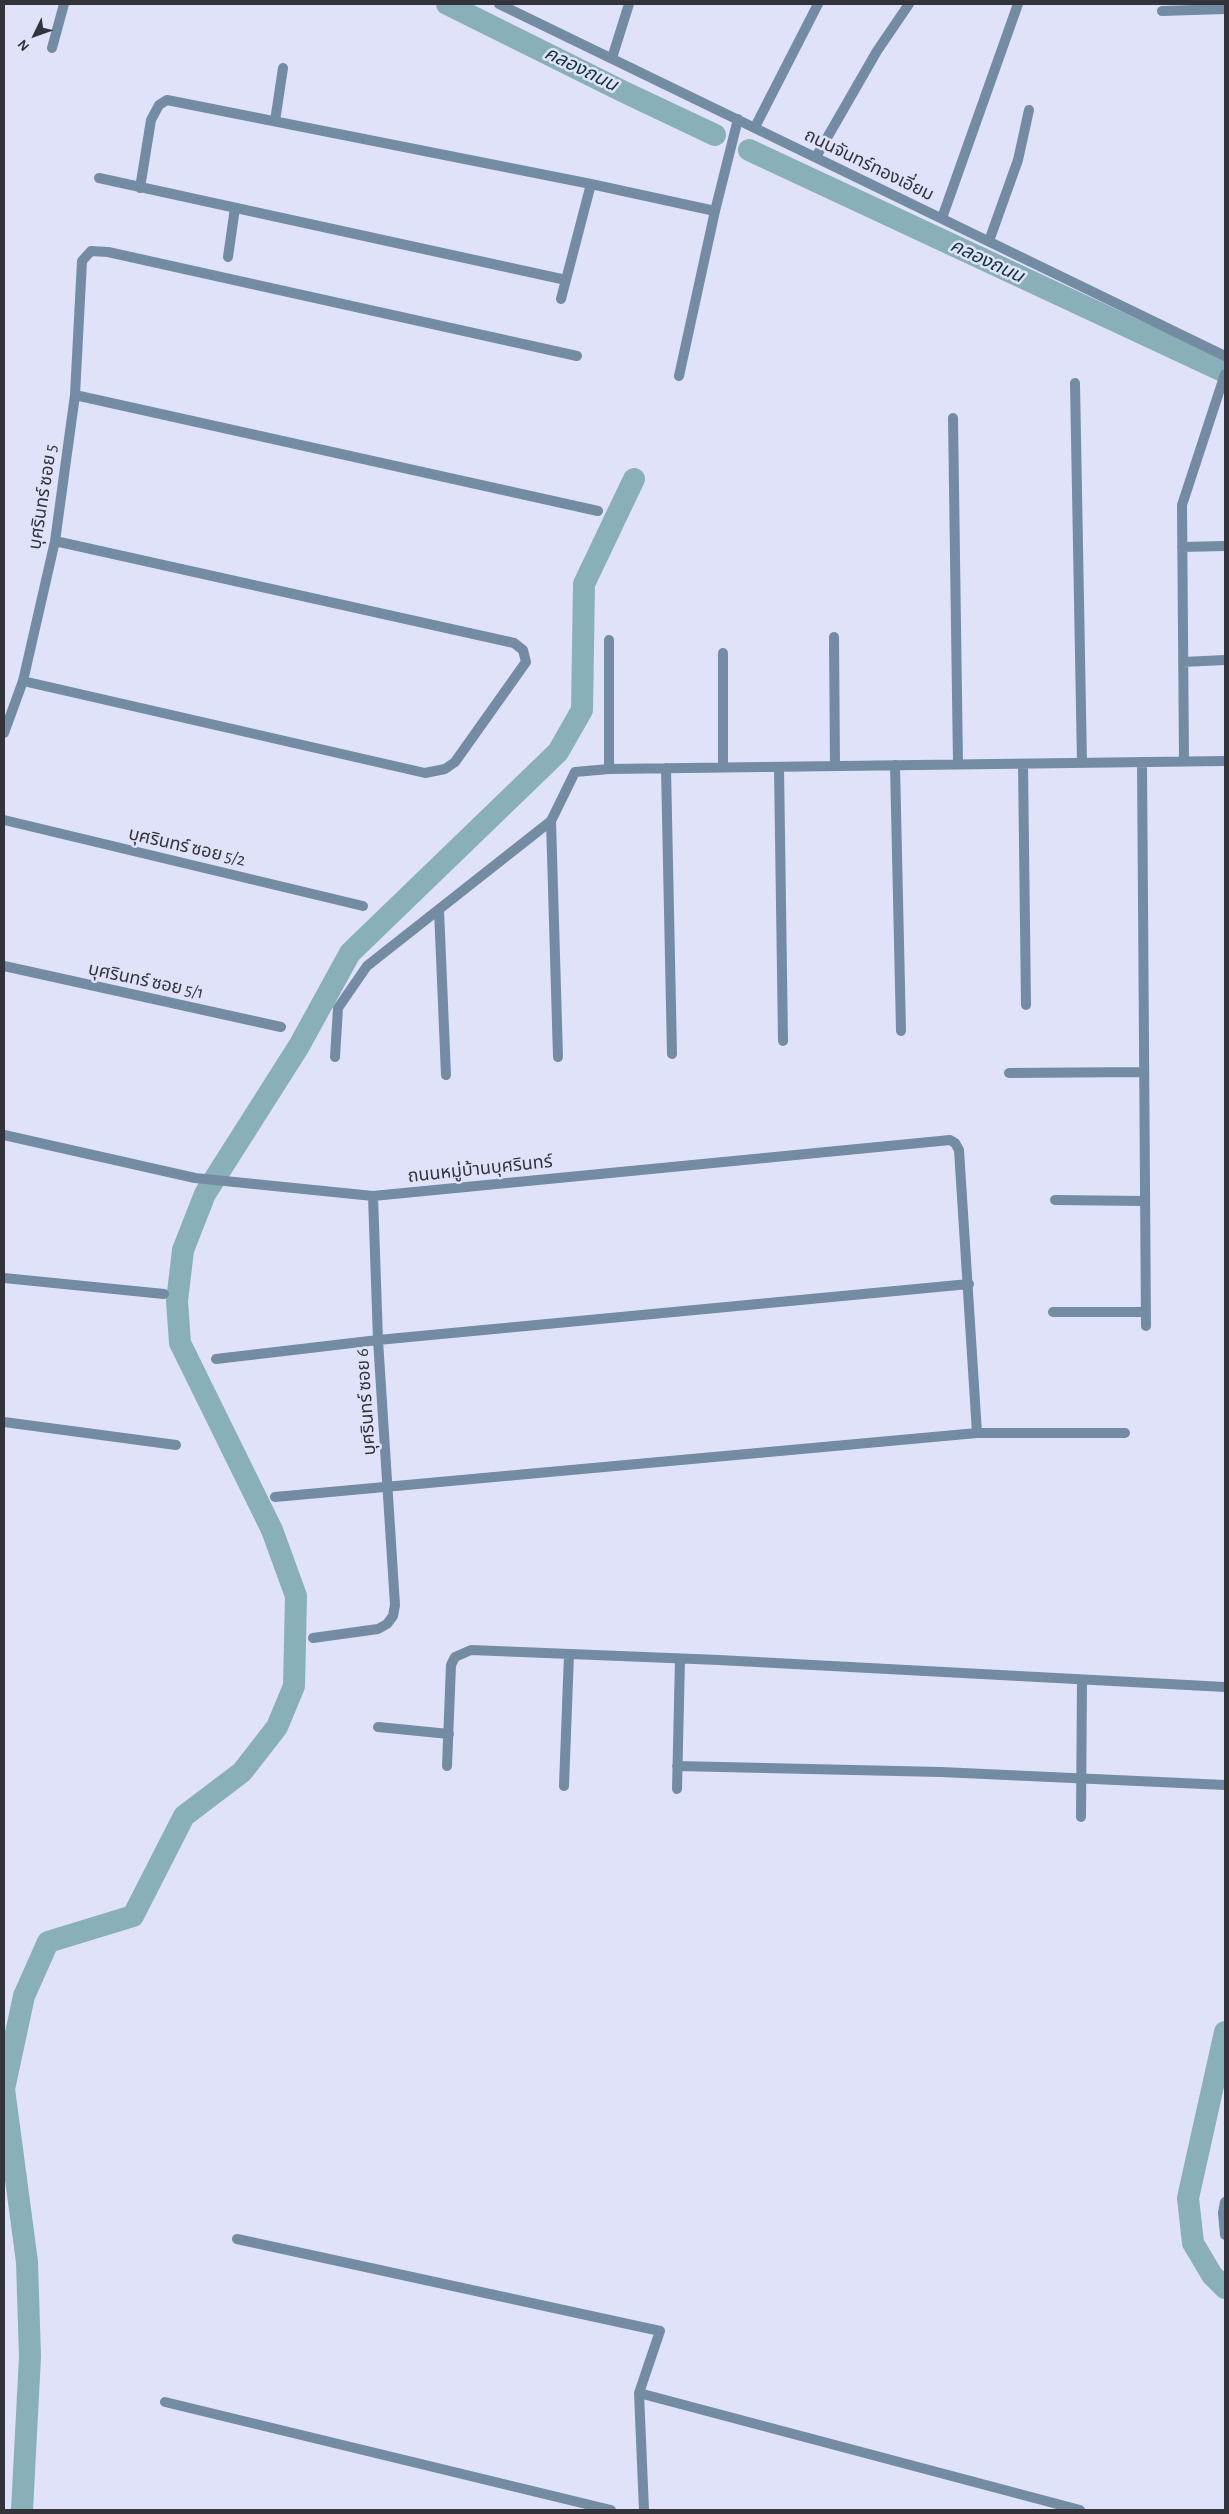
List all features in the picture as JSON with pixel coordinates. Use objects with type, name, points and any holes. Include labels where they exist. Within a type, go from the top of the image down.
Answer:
[{"type":"street","points":[[52,48],[64,4]]},
{"type":"street","name":"ถนนจันทร์ทองเอี่ยม","points":[[500,4],[1225,356]]},
{"type":"street","points":[[612,58],[629,4]]},
{"type":"street","points":[[755,128],[818,4]]},
{"type":"street","points":[[816,157],[877,51],[909,4]]},
{"type":"street","points":[[942,218],[1018,4]]},
{"type":"street","points":[[1162,11],[1225,9]]},
{"type":"street","points":[[275,121],[283,68]]},
{"type":"street","points":[[140,188],[151,120],[155,110],[167,100],[591,184],[715,211]]},
{"type":"street","points":[[989,241],[1018,160],[1029,110]]},
{"type":"street","points":[[679,376],[724,171],[738,119]]},
{"type":"street","points":[[99,178],[566,280]]},
{"type":"street","points":[[561,299],[591,184]]},
{"type":"street","points":[[228,257],[235,208]]},
{"type":"street","name":"บุศรินทร์ ซอย 5","points":[[4,732],[23,681],[55,541],[75,395],[82,261],[91,251],[108,252],[577,356]]},
{"type":"street","points":[[1184,761],[1182,505],[1225,374]]},
{"type":"street","points":[[1075,383],[1082,763]]},
{"type":"street","points":[[75,395],[598,511]]},
{"type":"street","points":[[953,418],[958,764]]},
{"type":"street","points":[[23,681],[425,772],[445,769],[455,762],[526,662],[522,650],[514,643],[55,541]]},
{"type":"street","points":[[1182,547],[1225,546]]},
{"type":"street","points":[[834,637],[835,766]]},
{"type":"street","points":[[609,640],[609,769]]},
{"type":"street","points":[[723,653],[723,767]]},
{"type":"street","points":[[1183,662],[1225,660]]},
{"type":"street","points":[[335,1057],[338,1008],[367,966],[551,821],[576,772],[609,769],[723,767],[1225,761]]},
{"type":"street","points":[[1142,762],[1146,1326]]},
{"type":"street","points":[[1023,764],[1026,1005]]},
{"type":"street","points":[[895,765],[902,1031]]},
{"type":"street","points":[[779,767],[783,1042]]},
{"type":"street","points":[[666,768],[672,1054]]},
{"type":"street","name":"บุศรินทร์ ซอย 5/2","points":[[4,820],[362,906]]},
{"type":"street","points":[[551,821],[558,1057]]},
{"type":"street","points":[[439,910],[446,1075]]},
{"type":"street","name":"บุศรินทร์ ซอย 5/1","points":[[4,966],[281,1027]]},
{"type":"street","points":[[1009,1073],[1143,1072]]},
{"type":"street","name":"ถนนหมู่บ้านบุศรินทร์","points":[[4,1134],[195,1178],[246,1185],[373,1196],[944,1139],[955,1143],[959,1150],[969,1284]]},
{"type":"street","name":"บุศรินทร์ ซอย 6","points":[[313,1638],[378,1629],[387,1624],[393,1616],[395,1605],[378,1340],[373,1196]]},
{"type":"street","points":[[1055,1200],[1144,1201]]},
{"type":"street","points":[[4,1278],[164,1294]]},
{"type":"street","points":[[216,1359],[378,1340],[969,1284],[977,1433]]},
{"type":"street","points":[[1053,1312],[1146,1312]]},
{"type":"street","points":[[4,1422],[176,1444]]},
{"type":"street","points":[[275,1497],[388,1485],[977,1433],[1125,1433]]},
{"type":"street","points":[[448,1766],[451,1665],[455,1657],[471,1650],[1225,1687]]},
{"type":"street","points":[[564,1786],[568,1654]]},
{"type":"street","points":[[677,1789],[680,1659]]},
{"type":"street","points":[[1081,1817],[1082,1680]]},
{"type":"street","points":[[378,1727],[449,1734]]},
{"type":"street","points":[[677,1766],[941,1772],[1225,1785]]},
{"type":"street","points":[[1225,2202],[1223,2213],[1225,2235]]},
{"type":"street","points":[[238,2238],[660,2331],[639,2393],[644,2510]]},
{"type":"street","points":[[639,2393],[1080,2510]]},
{"type":"street","points":[[165,2402],[611,2510]]},
{"type":"waterway","name":"คลองถนน","points":[[447,4],[715,135]]},
{"type":"waterway","name":"คลองถนน","points":[[749,150],[1225,372]]},
{"type":"waterway","points":[[22,2510],[30,2357],[27,2262],[4,2089],[24,1996],[48,1942],[133,1916],[184,1816],[242,1772],[277,1727],[294,1686],[296,1596],[272,1530],[180,1343],[177,1301],[183,1250],[205,1194],[299,1046],[350,953],[558,752],[582,710],[584,584],[634,479]]},
{"type":"waterway","points":[[1225,2032],[1188,2198],[1193,2243],[1212,2275],[1225,2288]]}]
